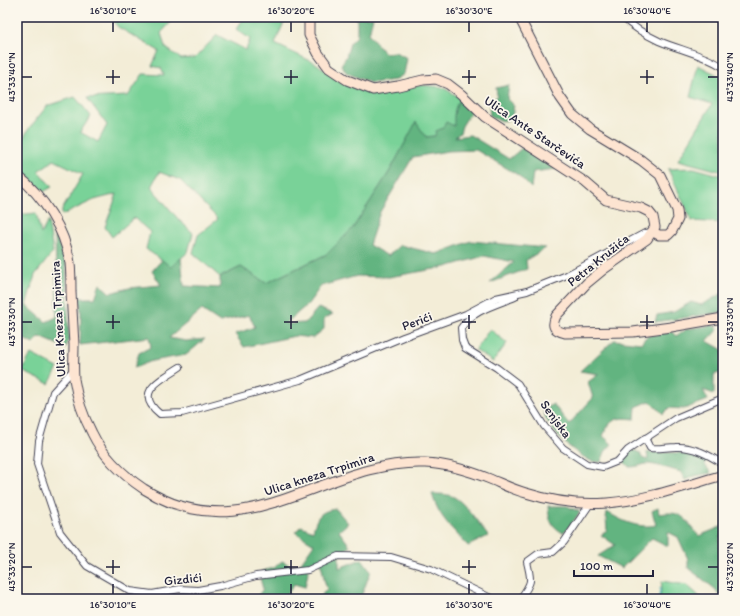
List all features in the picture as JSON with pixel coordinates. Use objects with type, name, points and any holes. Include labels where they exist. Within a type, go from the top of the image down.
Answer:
[{"type":"street","name":"Ulica Ante Starčevića","points":[[311,17],[308,35],[318,53],[330,68],[348,80],[373,90],[430,79],[436,79],[448,84],[485,117],[585,182],[606,200],[629,204],[649,212],[655,222],[653,232]]},
{"type":"street","points":[[519,17],[560,97],[572,114],[590,129],[643,162],[660,176],[677,210],[678,219],[672,231],[668,235],[659,235],[653,232]]},
{"type":"street","points":[[622,17],[632,26],[658,41],[689,51],[716,62],[723,67]]},
{"type":"street","name":"Ulica Kneza Trpimira","points":[[17,175],[46,205],[62,234],[64,241],[70,263],[74,347],[73,370],[80,406]]},
{"type":"street","name":"Perići","points":[[180,367],[154,384],[149,392],[148,399],[152,407],[160,414],[182,413],[300,380],[403,337],[466,314],[496,298],[527,291],[567,274],[644,233],[653,232]]},
{"type":"street","name":"Petra Kružića","points":[[653,232],[648,239],[604,269],[587,283],[556,316],[554,327],[558,331],[565,333],[607,333],[671,327],[723,318]]},
{"type":"street","name":"Senjska","points":[[527,291],[474,314],[461,328],[462,340],[465,348],[497,368],[518,384],[544,426],[563,448],[587,464],[603,467],[618,461],[628,450],[676,418],[723,398]]},
{"type":"street","name":"Gizdići","points":[[73,370],[53,392],[39,441],[37,464],[60,532],[87,566],[130,592],[152,594],[180,588],[198,590],[220,586],[256,576],[308,570],[338,556],[391,557],[431,569],[493,599]]},
{"type":"street","name":"Ulica kneza Trpimira","points":[[80,406],[92,435],[118,469],[136,484],[155,496],[181,506],[203,511],[222,512],[248,510],[274,503],[369,469],[408,463],[442,465],[488,478],[525,493],[558,501],[590,504],[609,503],[655,494],[723,475]]},
{"type":"street","points":[[645,438],[650,448],[689,448],[704,453],[723,464]]},
{"type":"street","points":[[520,599],[530,584],[531,578],[527,562],[538,554],[554,552],[564,542],[590,504]]},
{"type":"street","points":[[152,594],[162,599]]},
{"type":"green space","points":[[110,17],[165,17],[173,20],[161,33],[165,47],[181,59],[195,58],[217,35],[246,50],[250,39],[236,29],[245,17],[286,17],[275,44],[317,64],[341,82],[371,94],[420,85],[442,87],[462,99],[457,104],[454,115],[455,127],[443,128],[435,136],[426,137],[416,123],[390,171],[353,228],[327,254],[266,283],[241,267],[220,277],[193,253],[198,235],[218,219],[180,180],[159,172],[151,187],[179,220],[193,233],[188,252],[171,267],[146,249],[150,232],[134,218],[112,237],[105,227],[117,194],[94,200],[62,215],[62,210],[83,174],[54,160],[38,171],[52,187],[43,192],[17,165],[17,149],[28,130],[47,106],[75,97],[91,116],[80,132],[98,142],[107,125],[87,98],[128,96],[143,74],[164,75],[161,68],[152,66],[159,51],[118,27]]},
{"type":"green space","points":[[357,17],[373,17],[369,34],[384,53],[395,52],[407,58],[404,74],[395,80],[371,83],[347,73],[341,65],[346,57],[350,43],[357,36]]},
{"type":"green space","points":[[698,65],[723,78],[723,172],[678,160],[712,104],[690,97]]},
{"type":"green space","points":[[509,85],[507,99],[514,106],[512,116],[504,121],[495,119],[490,116],[489,107],[497,95],[496,88]]},
{"type":"green space","points":[[462,99],[472,110],[462,126],[460,133],[455,137],[470,135],[509,159],[522,148],[556,169],[533,172],[531,188],[518,175],[476,150],[448,151],[413,157],[380,212],[369,245],[388,256],[400,245],[436,254],[471,241],[546,248],[526,260],[527,269],[490,283],[514,262],[484,256],[446,267],[389,277],[357,276],[321,286],[308,304],[285,324],[305,323],[318,308],[333,314],[324,319],[324,329],[313,338],[295,336],[244,347],[235,334],[255,327],[249,315],[220,322],[202,310],[169,338],[186,341],[205,339],[186,355],[152,361],[134,368],[139,353],[151,347],[149,337],[80,345],[81,312],[79,298],[95,298],[100,284],[110,293],[129,288],[161,285],[152,271],[162,260],[171,267],[181,258],[184,286],[220,288],[220,277],[241,267],[266,283],[327,254],[353,228],[390,171],[416,122],[426,137],[435,136],[436,131],[443,128],[446,122],[454,126],[454,115],[457,104]]},
{"type":"green space","points":[[694,168],[723,176],[723,223],[692,221],[668,169]]},
{"type":"green space","points":[[36,213],[41,234],[48,221],[53,252],[35,275],[26,305],[17,312],[17,215]]},
{"type":"green space","points":[[55,233],[66,262],[69,338],[66,348],[40,337],[33,344],[17,335],[17,312],[26,305],[46,322],[57,317]]},
{"type":"green space","points":[[723,293],[723,312],[655,322],[657,315],[674,312],[691,302],[701,305]]},
{"type":"green space","points":[[713,325],[718,329],[707,341],[723,350],[723,373],[714,374],[714,394],[703,390],[708,400],[684,409],[669,408],[663,414],[650,401],[636,407],[635,419],[623,418],[615,420],[609,425],[603,436],[612,444],[605,452],[601,462],[590,461],[582,456],[568,445],[550,426],[543,411],[553,404],[569,424],[593,398],[588,382],[599,374],[580,371],[614,340],[641,343],[647,336],[671,331],[676,336],[687,329]]},
{"type":"green space","points":[[490,329],[507,343],[493,362],[475,350]]},
{"type":"green space","points":[[31,354],[58,368],[49,384],[22,371]]},
{"type":"green space","points":[[632,449],[640,453],[642,458],[648,460],[647,452],[683,453],[707,458],[705,465],[711,473],[694,476],[685,480],[681,472],[657,466],[645,464],[629,467],[622,460]]},
{"type":"green space","points":[[432,494],[449,495],[458,500],[463,504],[488,536],[468,546],[442,516]]},
{"type":"green space","points":[[548,506],[567,506],[580,512],[563,533],[551,522]]},
{"type":"green space","points":[[658,508],[659,514],[674,513],[683,517],[699,536],[723,526],[723,539],[720,536],[719,550],[723,554],[723,598],[714,588],[688,568],[688,559],[678,537],[668,532],[668,546],[652,538],[622,568],[598,556],[615,545],[601,535],[607,531],[607,512],[630,523],[649,526],[656,525],[652,511]]},
{"type":"green space","points":[[336,509],[348,523],[339,531],[350,546],[339,556],[339,568],[362,559],[371,571],[360,599],[322,599],[321,596],[327,589],[320,560],[310,563],[305,587],[294,584],[288,593],[293,599],[255,599],[263,589],[260,578],[262,571],[274,568],[282,561],[293,567],[300,564],[314,544],[295,532],[301,526],[313,531],[320,515],[326,511]]},
{"type":"green space","points":[[662,581],[687,585],[702,599],[660,599]]},
{"type":"waterway","points":[[659,599],[660,588]]}]
